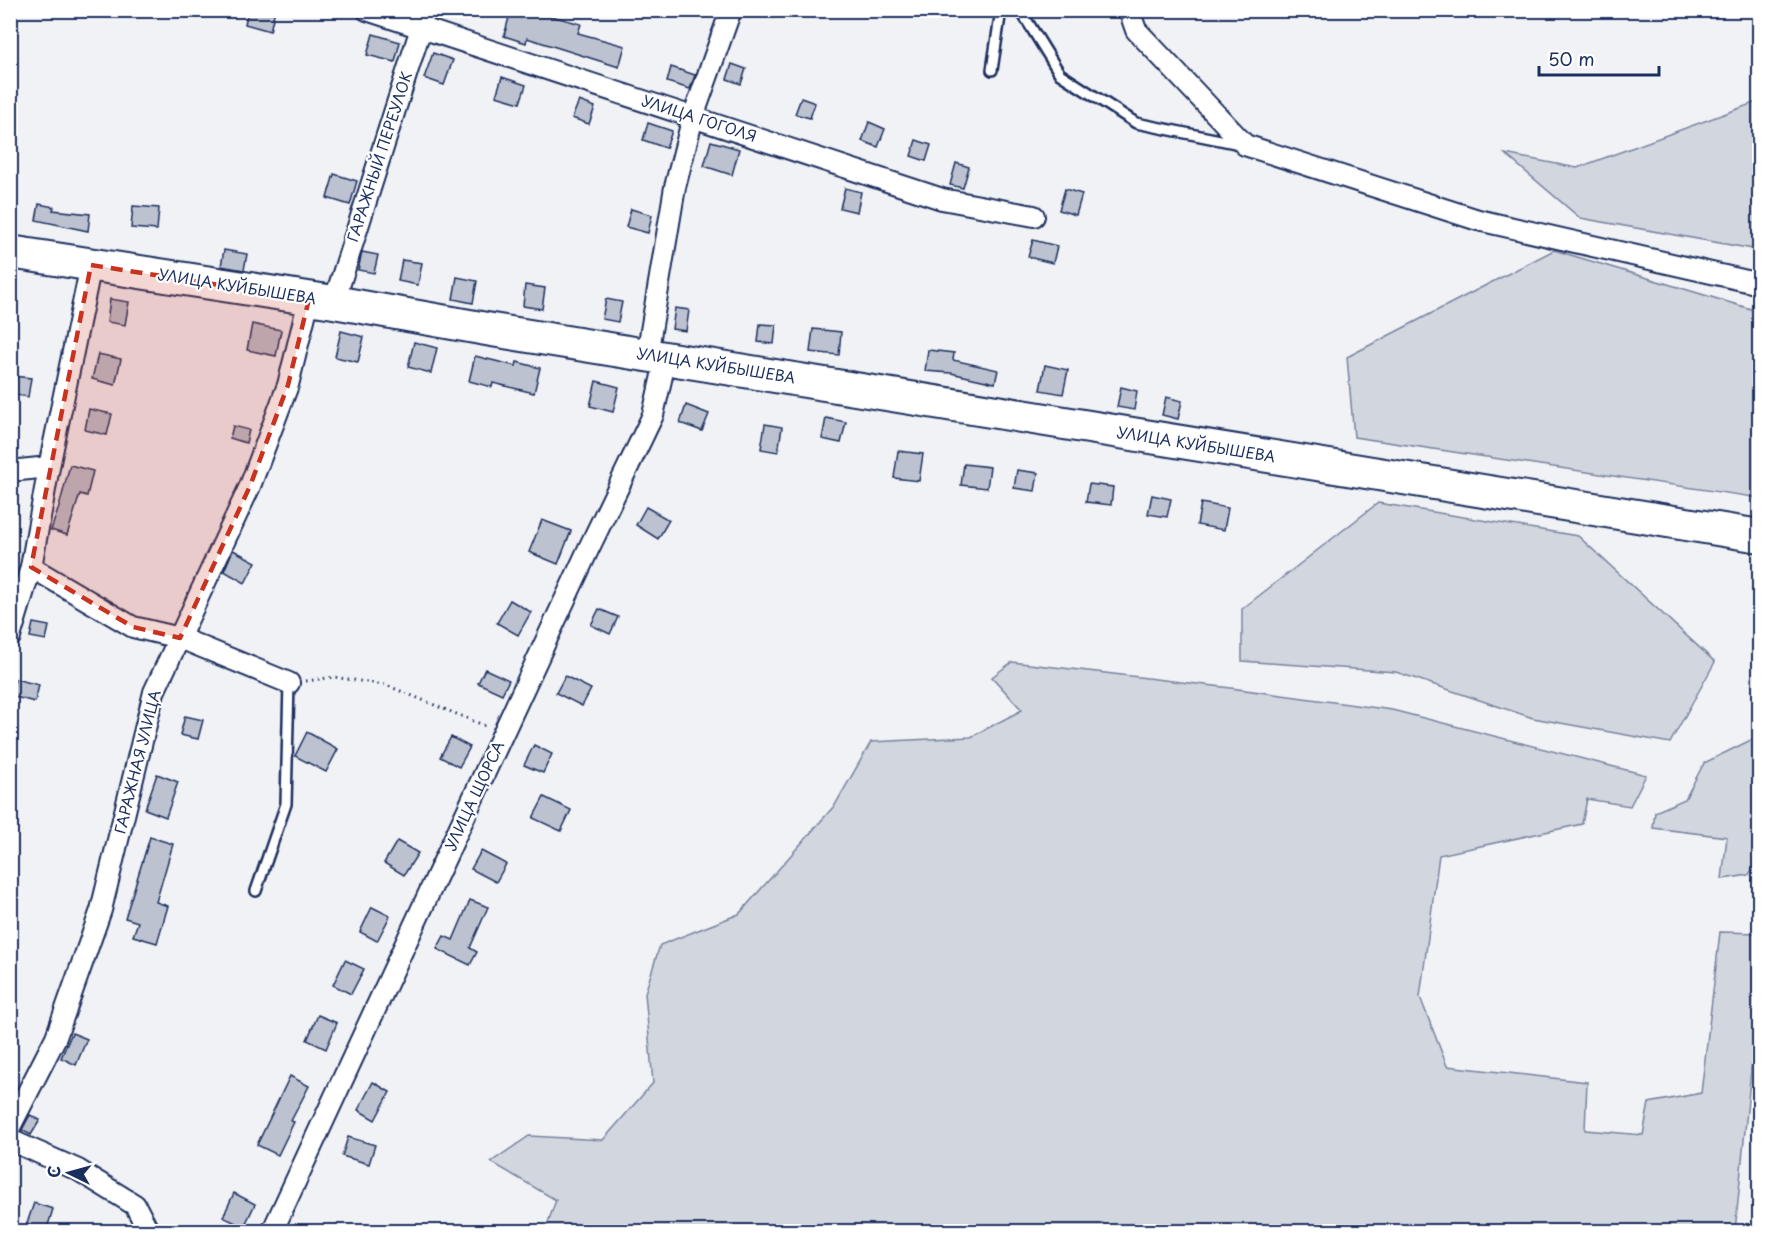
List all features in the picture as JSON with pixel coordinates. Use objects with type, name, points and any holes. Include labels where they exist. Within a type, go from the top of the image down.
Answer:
[{"type":"highway","name":"УЛИЦА КУЙБЫШЕВА","points":[[10,252],[1760,536]]},
{"type":"street","name":"УЛИЦА ГОГОЛЯ","points":[[367,10],[422,19],[693,117],[942,199],[1034,216]]},
{"type":"street","name":"УЛИЦА ЩОРСА","points":[[272,1232],[653,415],[656,356],[675,187],[693,117],[731,10]]},
{"type":"street","points":[[1129,10],[1136,30],[1245,145],[1478,220],[1760,284]]},
{"type":"street","name":"ГАРАЖНЫЙ ПЕРЕУЛОК","points":[[322,301],[422,19]]},
{"type":"street","points":[[10,637],[31,567],[49,467],[91,265]]},
{"type":"street","name":"ГАРАЖНАЯ УЛИЦА","points":[[10,1126],[56,1037],[101,910],[154,692],[250,486],[322,301]]},
{"type":"street","points":[[10,471],[49,467]]},
{"type":"street","points":[[31,567],[133,627],[180,638],[289,683]]},
{"type":"street","points":[[10,1140],[78,1170],[135,1205],[148,1232]]},
{"type":"lane","points":[[992,70],[1001,10]]},
{"type":"lane","points":[[1023,10],[1024,16],[1060,74],[1136,123],[1245,145]]},
{"type":"lane","points":[[256,891],[286,804],[289,683]]},
{"type":"path","points":[[289,683],[334,677],[386,685],[504,733]]},
{"type":"highlighted area","points":[[91,265],[309,299],[288,385],[250,486],[180,638],[133,627],[31,567]]},
{"type":"shaded area","points":[[1759,101],[1759,250],[1580,218],[1505,154],[1577,168]]},
{"type":"shaded area","points":[[1554,250],[1751,309],[1759,321],[1759,498],[1354,437],[1347,357]]},
{"type":"shaded area","points":[[1378,503],[1578,536],[1715,662],[1670,743],[1533,718],[1396,672],[1242,661],[1242,609]]},
{"type":"shaded area","points":[[1012,662],[1392,710],[1646,775],[1630,806],[1587,799],[1582,824],[1439,855],[1420,997],[1447,1066],[1587,1082],[1585,1130],[1643,1135],[1649,1103],[1701,1093],[1720,932],[1759,933],[1759,989],[1735,1231],[545,1231],[556,1200],[491,1162],[529,1136],[603,1140],[653,1083],[645,993],[660,945],[739,914],[835,805],[871,742],[971,737],[1022,710],[992,677]]},
{"type":"shaded area","points":[[1759,736],[1759,861],[1749,875],[1722,879],[1727,837],[1653,828],[1655,812],[1685,799],[1704,763]]},
{"type":"building","points":[[248,10],[275,10],[270,31],[245,24]]},
{"type":"building","points":[[511,10],[529,10],[581,24],[578,33],[625,46],[619,67],[527,38],[526,43],[504,36]]},
{"type":"building","points":[[373,34],[400,42],[395,62],[367,55]]},
{"type":"building","points":[[433,53],[453,60],[444,85],[424,78]]},
{"type":"building","points":[[732,64],[746,69],[741,84],[727,79]]},
{"type":"building","points":[[671,67],[695,75],[690,89],[667,82]]},
{"type":"building","points":[[502,77],[526,85],[520,103],[496,96]]},
{"type":"building","points":[[801,98],[815,103],[810,118],[795,114]]},
{"type":"building","points":[[579,101],[595,107],[589,124],[572,118]]},
{"type":"building","points":[[869,122],[885,129],[878,147],[862,141]]},
{"type":"building","points":[[648,123],[672,131],[666,148],[643,140]]},
{"type":"building","points":[[916,140],[931,145],[926,161],[911,156]]},
{"type":"building","points":[[711,141],[739,149],[732,175],[704,166]]},
{"type":"building","points":[[956,163],[969,167],[963,188],[950,185]]},
{"type":"building","points":[[334,174],[357,181],[350,205],[327,198]]},
{"type":"building","points":[[845,188],[861,192],[857,212],[840,208]]},
{"type":"building","points":[[1065,189],[1082,194],[1076,215],[1059,210]]},
{"type":"building","points":[[39,204],[54,207],[53,210],[90,214],[88,231],[36,220]]},
{"type":"building","points":[[133,206],[159,208],[157,230],[131,228]]},
{"type":"building","points":[[631,209],[652,215],[648,233],[626,227]]},
{"type":"building","points":[[1033,240],[1057,246],[1053,263],[1028,257]]},
{"type":"building","points":[[224,250],[247,254],[244,270],[221,266]]},
{"type":"building","points":[[362,252],[378,255],[374,273],[358,270]]},
{"type":"building","points":[[402,260],[422,263],[418,285],[398,281]]},
{"type":"building","points":[[457,277],[477,281],[473,303],[453,299]]},
{"type":"building","points":[[525,285],[545,288],[542,309],[523,306]]},
{"type":"building","points":[[110,299],[129,302],[125,325],[107,322]]},
{"type":"building","points":[[606,299],[622,302],[618,322],[602,319]]},
{"type":"building","points":[[675,308],[689,310],[686,331],[672,329]]},
{"type":"building","points":[[252,324],[281,330],[276,356],[247,350]]},
{"type":"building","points":[[760,324],[776,325],[774,344],[758,342]]},
{"type":"building","points":[[813,329],[841,332],[839,355],[810,352]]},
{"type":"building","points":[[341,331],[364,337],[358,362],[335,357]]},
{"type":"building","points":[[414,342],[437,348],[431,373],[408,367]]},
{"type":"building","points":[[928,350],[954,353],[953,360],[998,370],[995,383],[951,373],[925,371]]},
{"type":"building","points":[[98,354],[121,359],[115,385],[92,379]]},
{"type":"building","points":[[475,356],[516,366],[517,362],[540,368],[534,393],[493,383],[492,387],[469,381]]},
{"type":"building","points":[[1045,365],[1068,370],[1063,394],[1040,390]]},
{"type":"building","points":[[13,376],[31,378],[28,397],[10,394]]},
{"type":"building","points":[[596,381],[619,387],[613,412],[590,406]]},
{"type":"building","points":[[1121,387],[1137,391],[1134,410],[1117,407]]},
{"type":"building","points":[[1166,397],[1182,401],[1178,419],[1162,415]]},
{"type":"building","points":[[686,405],[709,414],[702,431],[680,423]]},
{"type":"building","points":[[89,409],[112,414],[107,435],[85,430]]},
{"type":"building","points":[[826,418],[846,422],[841,443],[822,439]]},
{"type":"building","points":[[765,424],[782,427],[778,452],[761,449]]},
{"type":"building","points":[[233,426],[249,430],[246,443],[230,438]]},
{"type":"building","points":[[898,451],[923,454],[919,481],[894,478]]},
{"type":"building","points":[[964,464],[990,467],[987,488],[961,485]]},
{"type":"building","points":[[70,465],[93,471],[87,496],[80,494],[67,535],[51,530]]},
{"type":"building","points":[[1017,470],[1038,473],[1035,491],[1014,488]]},
{"type":"building","points":[[1089,484],[1113,487],[1111,505],[1086,502]]},
{"type":"building","points":[[1152,495],[1171,499],[1167,517],[1148,514]]},
{"type":"building","points":[[1201,503],[1228,508],[1224,530],[1197,525]]},
{"type":"building","points":[[646,507],[669,520],[658,539],[636,525]]},
{"type":"building","points":[[542,520],[571,531],[558,564],[529,552]]},
{"type":"building","points":[[233,550],[256,562],[245,583],[224,571]]},
{"type":"building","points":[[510,600],[531,612],[518,635],[497,623]]},
{"type":"building","points":[[599,609],[618,617],[610,634],[591,625]]},
{"type":"building","points":[[33,623],[49,626],[46,640],[30,637]]},
{"type":"building","points":[[485,669],[509,680],[502,694],[478,683]]},
{"type":"building","points":[[565,676],[591,689],[582,706],[556,693]]},
{"type":"building","points":[[15,679],[39,685],[35,702],[11,696]]},
{"type":"building","points":[[185,716],[203,720],[198,739],[180,735]]},
{"type":"building","points":[[307,732],[338,749],[326,772],[295,756]]},
{"type":"building","points":[[451,737],[470,747],[459,767],[440,757]]},
{"type":"building","points":[[534,745],[552,754],[543,773],[524,765]]},
{"type":"building","points":[[157,774],[178,782],[166,817],[145,809]]},
{"type":"building","points":[[544,797],[571,810],[561,831],[533,818]]},
{"type":"building","points":[[150,837],[173,844],[156,902],[168,906],[157,943],[133,936],[138,922],[125,918]]},
{"type":"building","points":[[397,841],[418,853],[404,875],[384,863]]},
{"type":"building","points":[[481,851],[506,864],[496,882],[471,869]]},
{"type":"building","points":[[470,900],[488,907],[470,948],[477,952],[470,965],[437,949],[444,936],[453,940]]},
{"type":"building","points":[[372,907],[390,916],[377,941],[360,932]]},
{"type":"building","points":[[345,960],[364,969],[351,994],[333,985]]},
{"type":"building","points":[[318,1015],[337,1023],[326,1049],[307,1040]]},
{"type":"building","points":[[72,1033],[87,1039],[76,1065],[61,1058]]},
{"type":"building","points":[[290,1076],[309,1086],[291,1121],[294,1122],[278,1155],[257,1145]]},
{"type":"building","points":[[373,1082],[390,1092],[375,1120],[358,1110]]},
{"type":"building","points":[[30,1115],[40,1120],[31,1135],[22,1130]]},
{"type":"building","points":[[348,1137],[375,1145],[369,1164],[342,1156]]},
{"type":"building","points":[[234,1193],[255,1204],[244,1227],[223,1217]]},
{"type":"building","points":[[34,1203],[53,1209],[46,1232],[24,1232]]}]
